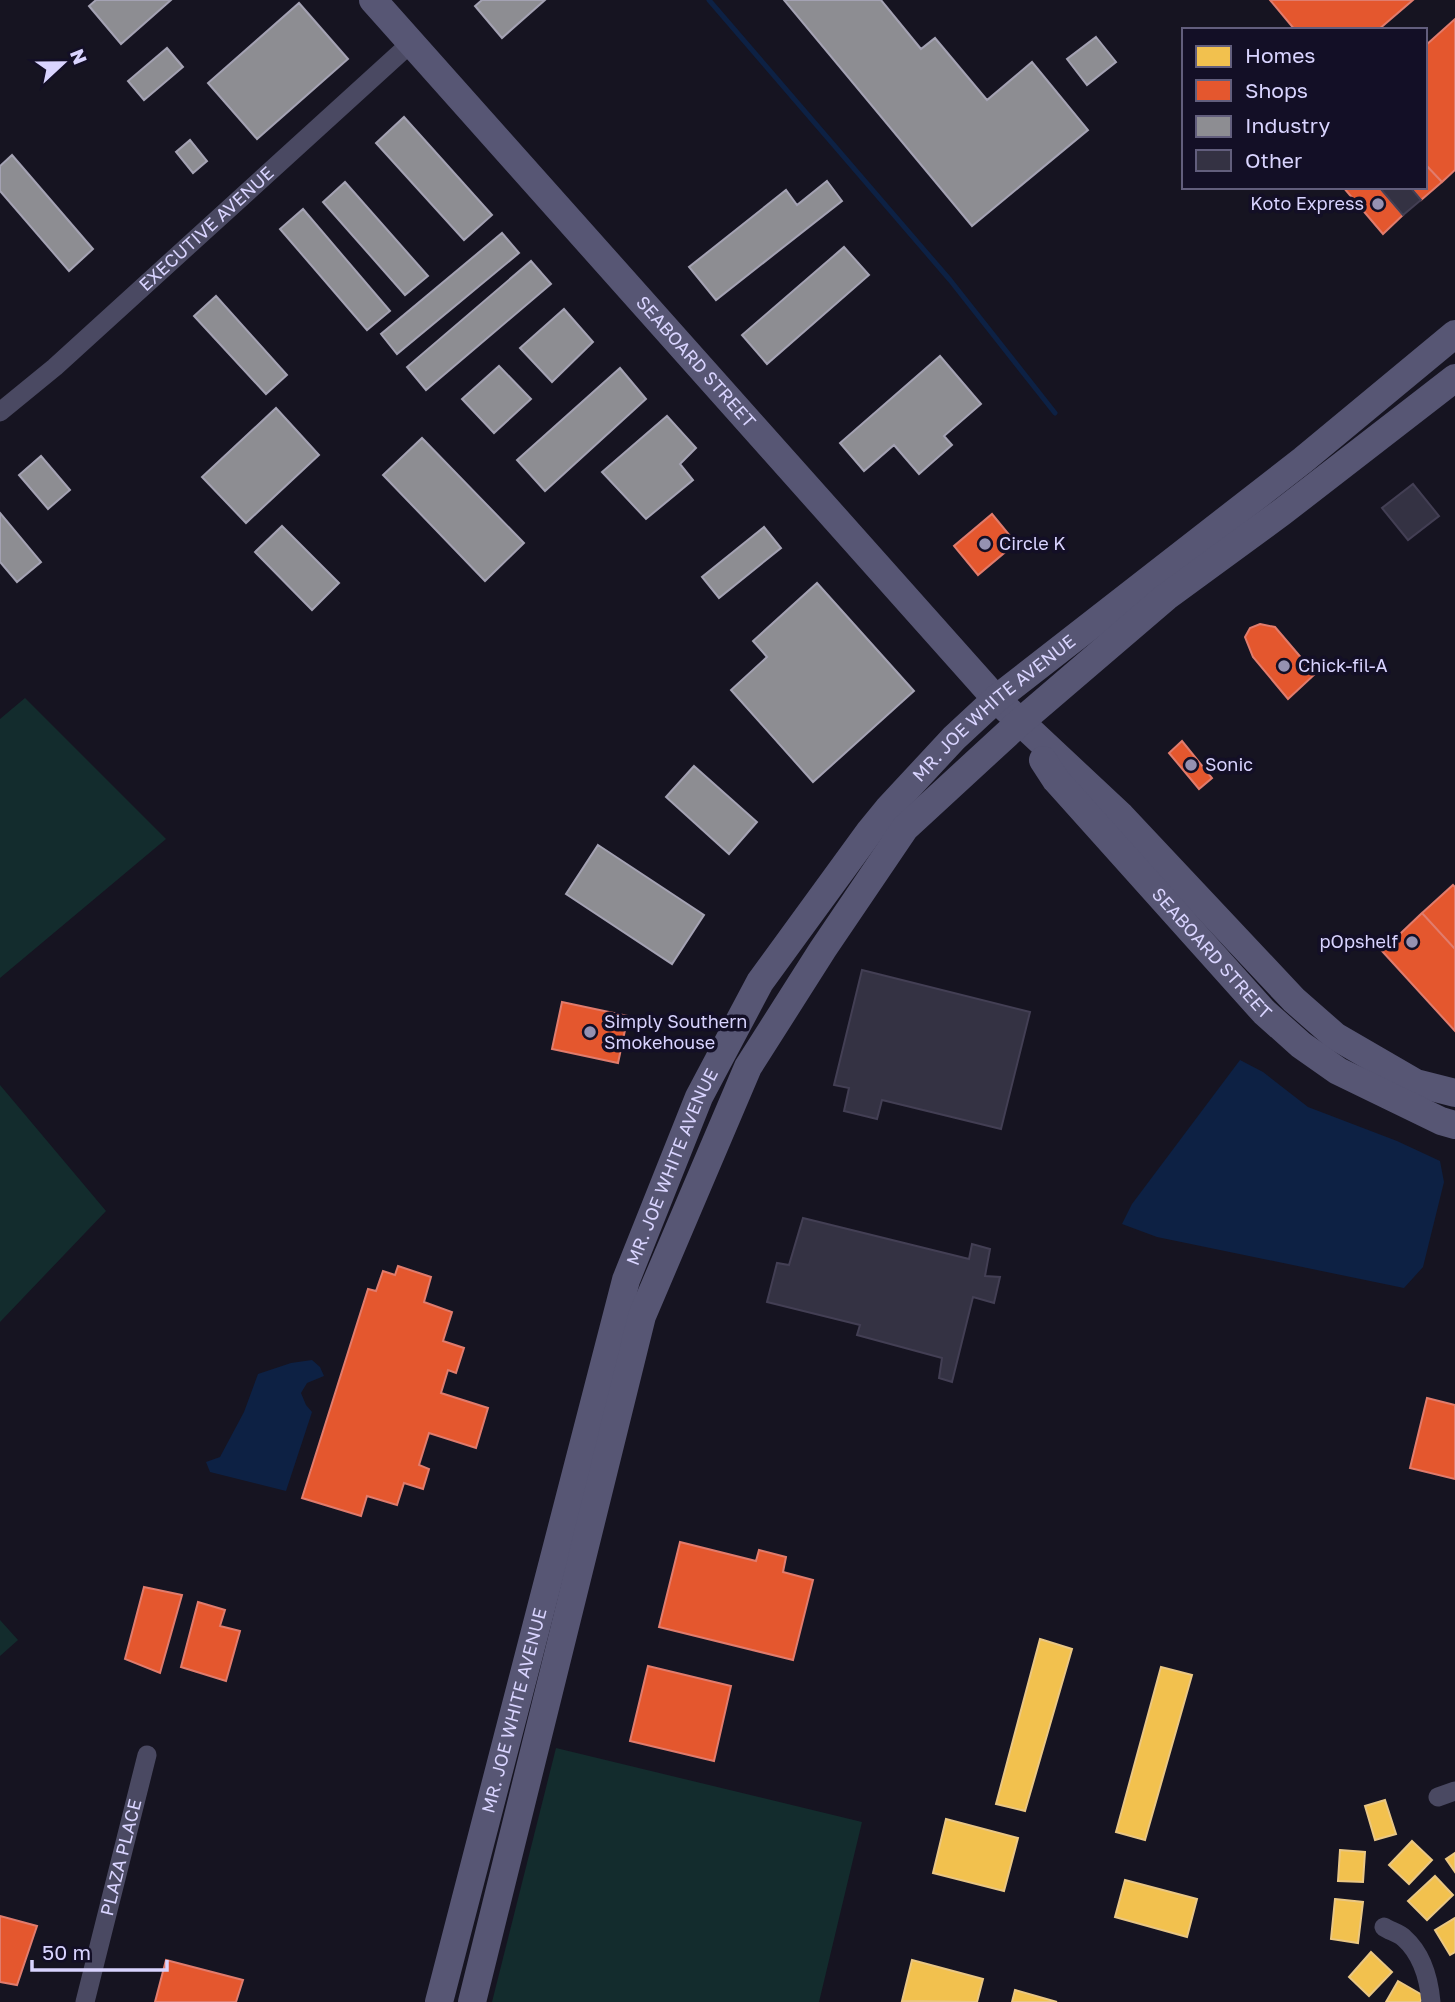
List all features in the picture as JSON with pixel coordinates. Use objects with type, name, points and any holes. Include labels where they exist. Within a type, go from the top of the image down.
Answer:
[{"type":"main road","name":"SEABOARD STREET","points":[[373,0],[996,699],[1121,816],[1294,1000],[1335,1036],[1416,1083],[1455,1093]]},
{"type":"main road","name":"MR. JOE WHITE AVENUE","points":[[439,2002],[625,1280],[699,1097],[760,982],[870,831],[954,738],[996,699],[1303,460],[1455,334]]},
{"type":"main road","name":"MR. JOE WHITE AVENUE","points":[[472,2002],[642,1316],[748,1067],[823,949],[905,828],[1020,722],[1166,597],[1282,512],[1455,378]]},
{"type":"main road","name":"SEABOARD STREET","points":[[1020,722],[1056,780],[1264,1012],[1301,1045],[1338,1071],[1441,1121],[1455,1125]]},
{"type":"street","name":"EXECUTIVE AVENUE","points":[[0,412],[55,367],[411,43]]},
{"type":"street","name":"PLAZA PLACE","points":[[85,2002],[147,1755]]},
{"type":"street","points":[[1384,1927],[1404,1937],[1418,1955],[1428,1978],[1431,2002]]},
{"type":"green space","points":[[25,698],[166,839],[0,978],[0,719]]},
{"type":"green space","points":[[0,1085],[106,1211],[0,1322]]},
{"type":"green space","points":[[0,1620],[18,1640],[0,1656]]},
{"type":"green space","points":[[556,1748],[862,1822],[819,2002],[492,2002]]},
{"type":"water","points":[[1240,1060],[1263,1072],[1308,1107],[1397,1141],[1440,1161],[1444,1182],[1423,1267],[1404,1288],[1157,1237],[1122,1224],[1132,1204]]},
{"type":"water","points":[[312,1360],[320,1367],[324,1376],[307,1383],[301,1393],[312,1412],[286,1491],[210,1472],[206,1462],[220,1457],[244,1412],[258,1374],[291,1363]]},
{"type":"building: Homes","points":[[1040,1639],[1072,1649],[1025,1811],[996,1804]]},
{"type":"building: Homes","points":[[1161,1667],[1192,1675],[1145,1840],[1116,1832]]},
{"type":"building: Homes","points":[[1385,1800],[1396,1834],[1375,1840],[1365,1806]]},
{"type":"building: Homes","points":[[946,1819],[1018,1838],[1004,1891],[933,1873]]},
{"type":"building: Homes","points":[[1412,1841],[1432,1860],[1409,1884],[1389,1865]]},
{"type":"building: Homes","points":[[1340,1850],[1365,1852],[1363,1882],[1338,1881]]},
{"type":"building: Homes","points":[[1455,1853],[1455,1872],[1446,1859]]},
{"type":"building: Homes","points":[[1435,1876],[1453,1895],[1427,1920],[1408,1901]]},
{"type":"building: Homes","points":[[1125,1880],[1197,1899],[1187,1937],[1115,1917]]},
{"type":"building: Homes","points":[[1335,1899],[1363,1902],[1358,1943],[1331,1939]]},
{"type":"building: Homes","points":[[1455,1918],[1455,1952],[1450,1955],[1435,1930]]},
{"type":"building: Homes","points":[[1371,1952],[1392,1972],[1369,1996],[1349,1977]]},
{"type":"building: Homes","points":[[912,1960],[983,1979],[977,2002],[902,2001]]},
{"type":"building: Homes","points":[[1398,1981],[1424,1996],[1420,2002],[1386,2002]]},
{"type":"building: Homes","points":[[1015,1990],[1057,2002],[1012,2002]]},
{"type":"building: Shops","points":[[1270,0],[1413,0],[1380,28],[1293,28]]},
{"type":"building: Shops","points":[[1455,19],[1455,170],[1442,182],[1427,166],[1427,44]]},
{"type":"building: Shops","points":[[1427,166],[1442,182],[1421,200],[1412,189],[1427,189]]},
{"type":"building: Shops","points":[[1345,189],[1381,189],[1403,215],[1383,234]]},
{"type":"building: Shops","name":"Circle K","points":[[992,514],[1016,543],[978,575],[954,546]]},
{"type":"building: Shops","name":"Chick-fil-A","points":[[1260,624],[1275,627],[1315,674],[1288,699],[1253,657],[1245,637],[1250,628]]},
{"type":"building: Shops","name":"Sonic","points":[[1182,741],[1212,778],[1199,789],[1169,753]]},
{"type":"building: Shops","points":[[1453,885],[1455,887],[1455,949],[1422,913]]},
{"type":"building: Shops","points":[[1422,913],[1455,949],[1455,1031],[1382,951]]},
{"type":"building: Shops","name":"Simply Southern Smokehouse","points":[[562,1002],[628,1016],[618,1063],[552,1049]]},
{"type":"building: Shops","points":[[398,1266],[431,1277],[424,1302],[452,1312],[443,1341],[464,1348],[456,1373],[448,1370],[441,1393],[488,1408],[476,1448],[429,1433],[419,1465],[429,1469],[423,1489],[404,1483],[397,1505],[367,1496],[361,1516],[302,1498],[368,1289],[376,1291],[383,1271],[395,1275]]},
{"type":"building: Shops","points":[[1427,1398],[1455,1405],[1455,1479],[1410,1468]]},
{"type":"building: Shops","points":[[680,1542],[756,1561],[759,1550],[786,1557],[783,1572],[813,1580],[793,1660],[659,1627]]},
{"type":"building: Shops","points":[[144,1587],[182,1595],[160,1673],[125,1659]]},
{"type":"building: Shops","points":[[198,1602],[225,1610],[220,1626],[240,1631],[226,1681],[181,1667]]},
{"type":"building: Shops","points":[[648,1666],[731,1686],[714,1761],[630,1741]]},
{"type":"building: Shops","points":[[0,1916],[37,1926],[17,1985],[0,1982]]},
{"type":"building: Shops","points":[[166,1960],[243,1980],[236,2002],[155,2002]]},
{"type":"building: Industry","points":[[96,0],[171,0],[121,44],[89,6]]},
{"type":"building: Industry","points":[[482,0],[545,0],[502,38],[475,6]]},
{"type":"building: Industry","points":[[784,0],[881,0],[921,49],[935,38],[987,100],[1032,62],[1088,130],[972,226]]},
{"type":"building: Industry","points":[[299,3],[348,59],[257,139],[208,83]]},
{"type":"building: Industry","points":[[1096,37],[1116,62],[1087,85],[1067,59]]},
{"type":"building: Industry","points":[[167,48],[183,67],[144,100],[128,81]]},
{"type":"building: Industry","points":[[404,117],[492,215],[464,240],[376,143]]},
{"type":"building: Industry","points":[[190,140],[207,161],[193,173],[176,152]]},
{"type":"building: Industry","points":[[12,155],[93,249],[69,271],[0,191],[0,166]]},
{"type":"building: Industry","points":[[827,181],[842,201],[716,300],[689,267],[786,190],[797,205]]},
{"type":"building: Industry","points":[[345,182],[428,276],[405,295],[323,202]]},
{"type":"building: Industry","points":[[303,209],[390,311],[367,330],[280,229]]},
{"type":"building: Industry","points":[[502,233],[519,253],[397,354],[381,334]]},
{"type":"building: Industry","points":[[844,247],[869,275],[767,364],[742,335]]},
{"type":"building: Industry","points":[[531,261],[551,284],[426,390],[407,367]]},
{"type":"building: Industry","points":[[216,296],[287,375],[266,394],[194,316]]},
{"type":"building: Industry","points":[[564,309],[593,342],[552,382],[520,348]]},
{"type":"building: Industry","points":[[940,356],[981,404],[944,436],[952,445],[919,474],[894,445],[864,471],[840,443]]},
{"type":"building: Industry","points":[[499,366],[531,399],[494,433],[462,399]]},
{"type":"building: Industry","points":[[620,368],[646,399],[545,491],[517,460]]},
{"type":"building: Industry","points":[[276,408],[319,455],[246,523],[202,477]]},
{"type":"building: Industry","points":[[667,416],[696,448],[680,464],[693,480],[646,519],[602,472]]},
{"type":"building: Industry","points":[[422,438],[524,543],[485,581],[383,475]]},
{"type":"building: Industry","points":[[41,456],[70,490],[48,509],[19,475]]},
{"type":"building: Industry","points":[[0,513],[41,562],[17,582],[0,562]]},
{"type":"building: Industry","points":[[282,526],[339,583],[312,610],[255,552]]},
{"type":"building: Industry","points":[[764,527],[781,548],[719,598],[702,577]]},
{"type":"building: Industry","points":[[817,583],[914,691],[813,782],[731,690],[767,657],[753,641]]},
{"type":"building: Industry","points":[[694,766],[757,822],[729,854],[666,797]]},
{"type":"building: Industry","points":[[598,845],[704,915],[672,964],[566,894]]},
{"type":"building: Other","points":[[1381,189],[1412,189],[1421,200],[1403,215]]},
{"type":"building: Other","points":[[1413,484],[1439,516],[1408,540],[1382,508]]},
{"type":"building: Other","points":[[862,970],[1030,1012],[1001,1129],[882,1100],[877,1119],[844,1111],[849,1088],[834,1085]]},
{"type":"building: Other","points":[[803,1218],[969,1259],[972,1244],[990,1249],[985,1276],[1000,1277],[994,1303],[973,1297],[952,1382],[939,1378],[942,1358],[857,1335],[860,1325],[767,1302],[777,1263],[789,1265]]},
{"type":"waterway","points":[[709,0],[950,280],[1055,413]]},
{"type":"place","name":"Koto Express","points":[[1378,204]]},
{"type":"place","name":"Circle K","points":[[985,544]]},
{"type":"place","name":"Chick-fil-A","points":[[1284,666]]},
{"type":"place","name":"Sonic","points":[[1191,765]]},
{"type":"place","name":"pOpshelf","points":[[1412,942]]},
{"type":"place","name":"Simply Southern Smokehouse","points":[[590,1032]]}]
